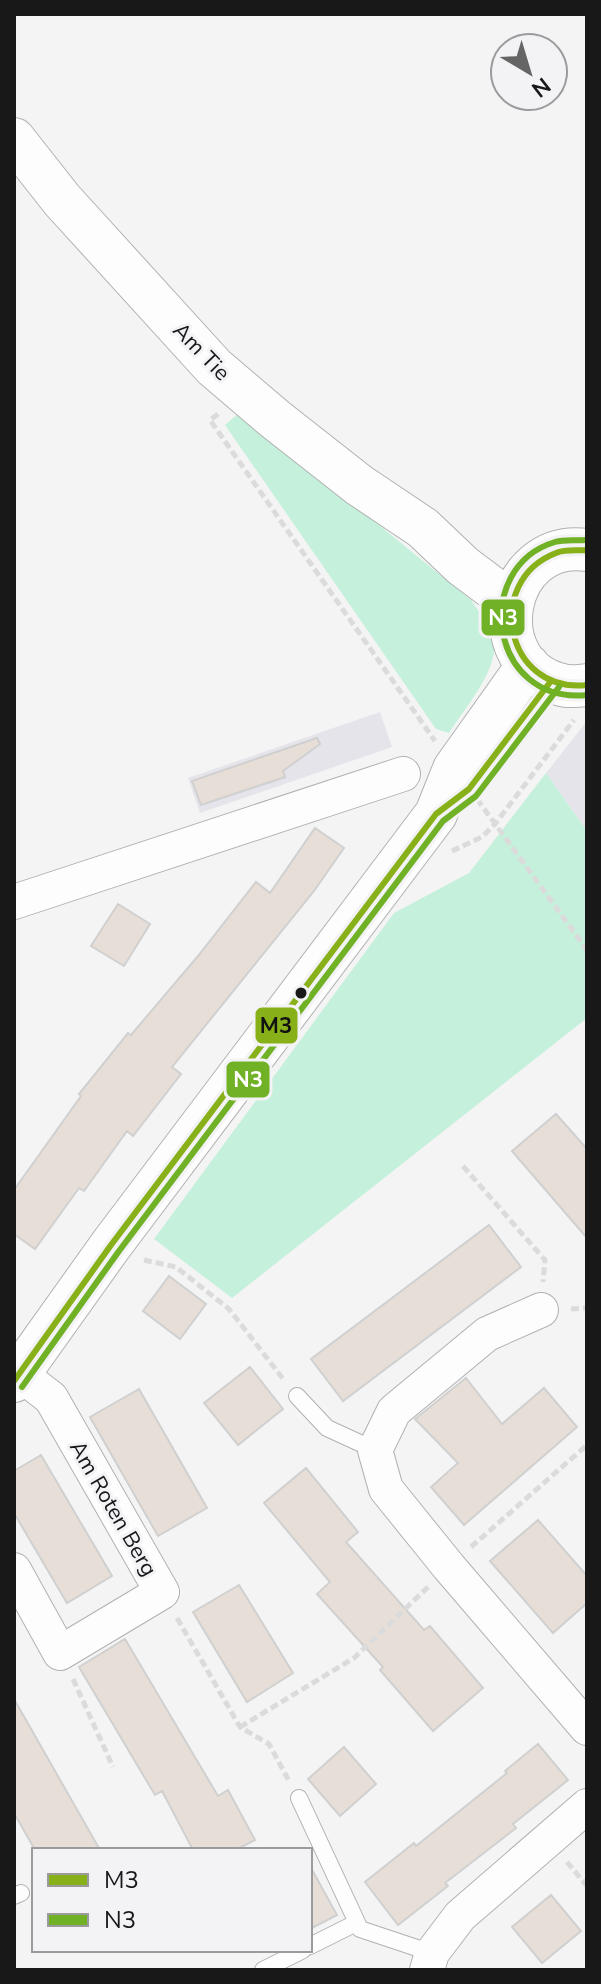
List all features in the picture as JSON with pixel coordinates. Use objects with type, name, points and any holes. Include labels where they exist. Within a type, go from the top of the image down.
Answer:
[{"type":"street","name":"Am Tie","points":[[14,139],[82,222],[214,367],[359,485],[423,528],[463,566],[518,588]]},
{"type":"street","points":[[562,685],[516,648],[510,626],[518,588],[535,564],[556,553],[587,550]]},
{"type":"street","points":[[436,814],[469,789],[562,685]]},
{"type":"street","points":[[17,1377],[111,1245],[436,814],[454,769],[562,685]]},
{"type":"street","points":[[14,902],[403,774]]},
{"type":"street","points":[[541,1310],[487,1334],[394,1411],[375,1450],[386,1489],[587,1728]]},
{"type":"street","name":"Am Roten Berg","points":[[17,1377],[51,1398],[162,1592],[60,1653]]},
{"type":"street","points":[[14,1570],[60,1653]]},
{"type":"street","points":[[430,1961],[460,1916],[587,1806]]},
{"type":"lane","points":[[297,1396],[327,1428],[375,1450]]},
{"type":"lane","points":[[299,1798],[360,1929],[430,1961]]},
{"type":"lane","points":[[312,1945],[356,1923]]},
{"type":"lane","points":[[263,1970],[299,1952]]},
{"type":"path","points":[[243,392],[210,420],[435,742]]},
{"type":"path","points":[[440,859],[482,837],[495,824],[562,685]]},
{"type":"path","points":[[469,789],[587,950]]},
{"type":"path","points":[[463,1166],[545,1260],[541,1310],[587,1308]]},
{"type":"path","points":[[111,1245],[139,1258],[176,1267],[229,1309],[297,1396]]},
{"type":"path","points":[[240,1727],[354,1658],[449,1567],[587,1445]]},
{"type":"path","points":[[162,1592],[240,1727],[269,1744],[299,1798]]},
{"type":"path","points":[[60,1653],[113,1767]]},
{"type":"shaded area","points":[[380,712],[392,747],[200,813],[188,778]]},
{"type":"shaded area","points":[[587,721],[587,831],[546,773]]},
{"type":"green space","points":[[240,412],[471,600],[483,618],[493,638],[492,661],[483,683],[449,733],[436,729],[225,425]]},
{"type":"green space","points":[[546,773],[587,831],[587,1018],[232,1298],[154,1239],[394,913],[469,873]]},
{"type":"building","points":[[317,738],[320,744],[283,771],[285,777],[201,805],[192,781]]},
{"type":"building","points":[[315,828],[344,848],[314,891],[172,1067],[181,1074],[133,1136],[127,1131],[84,1191],[79,1188],[35,1249],[14,1234],[14,1190],[81,1096],[79,1094],[128,1033],[131,1035],[198,956],[256,882],[270,893]]},
{"type":"building","points":[[118,904],[150,924],[124,966],[91,946]]},
{"type":"building","points":[[556,1114],[587,1149],[587,1238],[512,1151]]},
{"type":"building","points":[[489,1225],[521,1267],[343,1401],[311,1359]]},
{"type":"building","points":[[169,1276],[206,1304],[180,1339],[143,1311]]},
{"type":"building","points":[[250,1367],[283,1409],[238,1445],[204,1403]]},
{"type":"building","points":[[466,1378],[502,1424],[544,1388],[577,1427],[464,1525],[431,1487],[458,1463],[415,1419]]},
{"type":"building","points":[[139,1389],[207,1508],[158,1536],[90,1417]]},
{"type":"building","points":[[41,1455],[112,1576],[67,1603],[14,1513],[14,1471]]},
{"type":"building","points":[[306,1468],[358,1532],[346,1542],[424,1630],[430,1626],[483,1688],[433,1731],[380,1670],[383,1667],[317,1594],[330,1582],[264,1503]]},
{"type":"building","points":[[538,1520],[587,1576],[587,1603],[553,1633],[490,1561]]},
{"type":"building","points":[[239,1585],[293,1673],[247,1702],[193,1612]]},
{"type":"building","points":[[125,1639],[218,1796],[228,1790],[255,1840],[240,1848],[192,1848],[162,1791],[155,1795],[79,1667]]},
{"type":"building","points":[[14,1699],[99,1848],[34,1848],[14,1813]]},
{"type":"building","points":[[538,1744],[568,1780],[513,1824],[516,1828],[445,1883],[448,1886],[398,1925],[365,1882],[414,1843],[416,1846]]},
{"type":"building","points":[[344,1747],[376,1784],[340,1816],[308,1779]]},
{"type":"building","points":[[312,1870],[337,1915],[312,1928]]},
{"type":"building","points":[[551,1895],[581,1931],[542,1963],[512,1927]]},
{"type":"transit line","name":"N3","points":[[586,540],[555,542],[528,556],[511,578],[502,604],[503,632],[512,658],[529,679],[554,692],[587,695]]},
{"type":"transit line","name":"M3","points":[[587,550],[556,553],[533,567],[519,587],[512,609],[513,633],[522,655],[537,672],[559,683],[587,685]]},
{"type":"transit line","name":"M3","points":[[14,1381],[111,1245],[436,814],[469,789],[551,681]]},
{"type":"transit line","name":"N3","points":[[22,1387],[119,1251],[443,821],[476,796],[559,687]]}]
